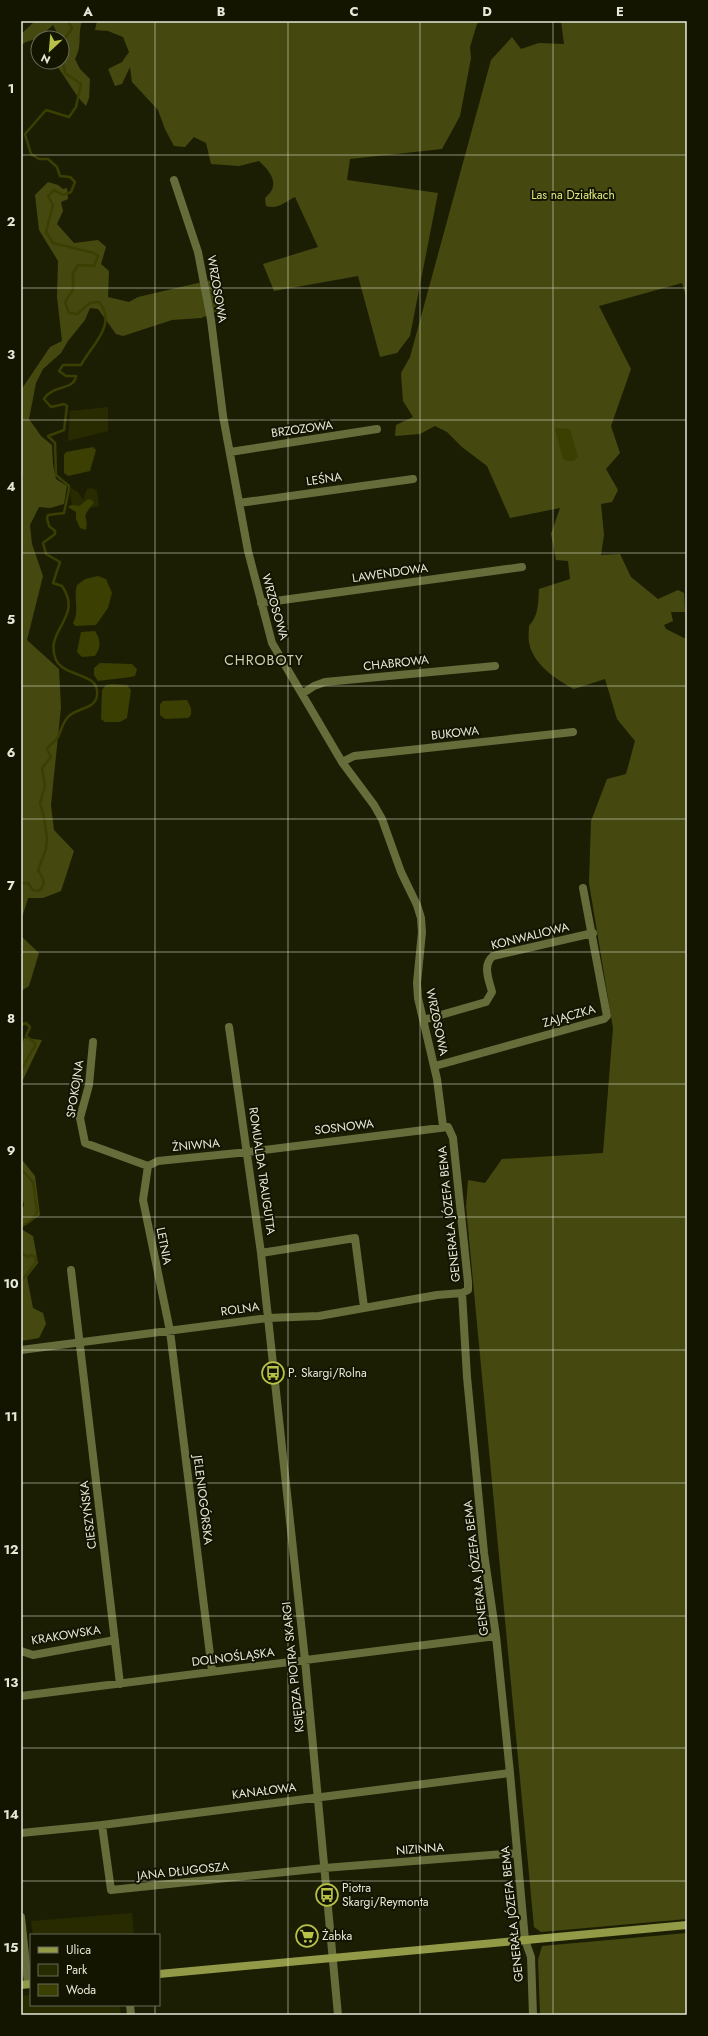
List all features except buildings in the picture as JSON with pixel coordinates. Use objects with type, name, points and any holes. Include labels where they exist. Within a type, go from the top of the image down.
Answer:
[{"type":"main road","points":[[160,1974],[687,1925]]},
{"type":"street","name":"WRZOSOWA","points":[[174,180],[198,252],[211,320],[224,416],[248,551],[274,648],[342,762],[374,805],[382,819],[400,872],[417,905],[421,918],[422,932],[417,983],[423,1020],[435,1066],[444,1126]]},
{"type":"street","name":"BRZOZOWA","points":[[230,452],[377,429]]},
{"type":"street","name":"LEŚNA","points":[[239,503],[413,479]]},
{"type":"street","name":"LAWENDOWA","points":[[261,602],[522,567]]},
{"type":"street","name":"CHABROWA","points":[[302,694],[314,686],[325,682],[495,666]]},
{"type":"street","name":"BUKOWA","points":[[342,762],[354,756],[573,732]]},
{"type":"street","name":"ZAJĄCZKA","points":[[435,1066],[604,1019],[607,1016],[593,933],[583,888]]},
{"type":"street","name":"KONWALIOWA","points":[[423,1020],[486,1002],[492,992],[486,966],[488,960],[493,956],[593,933]]},
{"type":"street","name":"ROMUALDA TRAUGUTTA","points":[[229,1027],[248,1152],[268,1318]]},
{"type":"street","name":"SPOKOJNA","points":[[93,1042],[89,1085],[80,1118],[85,1143],[148,1166]]},
{"type":"street","name":"SOSNOWA","points":[[248,1152],[444,1126]]},
{"type":"street","name":"GENERAŁA JÓZEFA BEMA","points":[[444,1126],[450,1129],[453,1138],[469,1286],[468,1290],[462,1293],[467,1377],[484,1553],[496,1636],[525,1940],[531,1957],[533,2015]]},
{"type":"street","name":"ŻNIWNA","points":[[148,1166],[158,1161],[248,1152]]},
{"type":"street","name":"LETNIA","points":[[148,1166],[143,1200],[170,1331]]},
{"type":"street","points":[[261,1253],[355,1238],[364,1307]]},
{"type":"street","name":"CIESZYŃSKA","points":[[71,1270],[120,1684]]},
{"type":"street","name":"ROLNA","points":[[21,1350],[268,1318],[319,1316],[364,1307],[462,1293]]},
{"type":"street","name":"KSIĘDZA PIOTRA SKARGI","points":[[268,1318],[305,1660],[338,2015]]},
{"type":"street","name":"JELENIOGÓRSKA","points":[[170,1331],[212,1671]]},
{"type":"street","name":"DOLNOŚLĄSKA","points":[[21,1696],[496,1636]]},
{"type":"street","name":"KRAKOWSKA","points":[[21,1651],[32,1655],[115,1640]]},
{"type":"street","name":"KANAŁOWA","points":[[21,1833],[102,1825],[510,1773]]},
{"type":"street","name":"JANA DŁUGOSZA","points":[[102,1825],[111,1890],[324,1868]]},
{"type":"street","name":"NIZINNA","points":[[324,1868],[517,1854]]},
{"type":"street","points":[[21,1917],[27,1984]]},
{"type":"green space","points":[[35,21],[82,21],[79,49],[75,59],[80,69],[90,79],[89,98],[86,106],[77,96],[60,70],[70,70],[70,30],[56,30],[53,25],[48,30],[30,30],[30,41],[21,45],[21,34]]},
{"type":"green space","points":[[97,21],[480,21],[477,24],[470,47],[471,58],[460,116],[442,149],[350,159],[347,180],[438,193],[410,336],[397,353],[380,357],[358,276],[274,291],[263,264],[318,247],[295,197],[274,207],[266,206],[265,198],[270,193],[273,183],[270,174],[259,161],[239,166],[211,164],[206,143],[194,137],[185,147],[174,146],[165,129],[158,110],[132,82],[130,67],[122,84],[115,86],[108,69],[122,62],[129,52],[123,37],[108,31],[95,30]]},
{"type":"green space","name":"Las na Działkach","points":[[561,21],[687,21],[687,299],[682,283],[599,306],[631,369],[611,426],[620,453],[606,469],[618,490],[612,502],[601,504],[604,535],[601,555],[620,554],[631,577],[658,599],[678,590],[684,593],[685,612],[671,612],[673,621],[664,625],[666,629],[684,638],[687,637],[687,1919],[541,1932],[534,1927],[466,1207],[468,1180],[485,1183],[502,1159],[603,1153],[613,1028],[589,883],[591,821],[607,779],[626,774],[635,741],[617,719],[605,679],[574,689],[560,681],[546,670],[531,650],[529,626],[535,618],[539,589],[570,579],[568,561],[556,560],[551,534],[560,508],[510,518],[487,466],[462,447],[447,432],[435,426],[420,434],[395,436],[396,425],[413,417],[403,401],[401,373],[410,357],[491,60],[512,37],[521,49],[539,43],[564,44]]},
{"type":"green space","points":[[48,182],[58,185],[63,189],[67,188],[68,199],[61,202],[63,211],[57,224],[74,243],[98,240],[106,247],[101,264],[109,271],[108,297],[129,302],[138,297],[215,279],[223,309],[201,318],[172,320],[123,336],[116,334],[98,309],[90,308],[85,320],[68,341],[61,353],[43,369],[36,383],[29,419],[41,436],[52,445],[53,464],[56,479],[67,486],[64,504],[50,508],[39,507],[30,525],[32,544],[43,576],[27,640],[59,669],[61,707],[51,805],[54,830],[74,851],[61,891],[43,898],[28,898],[21,921],[21,488],[23,478],[21,469],[21,390],[50,347],[62,341],[57,297],[58,261],[39,230],[35,195]]},
{"type":"green space","points":[[108,407],[108,431],[68,441],[70,411]]},
{"type":"green space","points":[[71,488],[78,492],[83,500],[87,489],[91,488],[97,490],[99,506],[90,508],[91,506],[72,506],[70,493]]},
{"type":"green space","points":[[21,936],[39,953],[29,986],[21,991]]},
{"type":"green space","points":[[24,1038],[42,1040],[21,1084],[21,1048]]},
{"type":"green space","points":[[21,1161],[23,1161],[35,1176],[40,1215],[21,1228],[21,1212],[24,1205],[21,1192]]},
{"type":"green space","points":[[21,1229],[33,1236],[38,1263],[27,1277],[33,1308],[43,1313],[46,1324],[39,1338],[21,1341]]},
{"type":"green space","points":[[132,1913],[134,1934],[33,1934],[31,1921]]},
{"type":"green space","points":[[687,1933],[687,2015],[540,2015],[538,1960],[542,1946]]},
{"type":"green space","points":[[30,1995],[30,2006],[120,2006],[121,2015],[21,2015],[21,1996]]},
{"type":"water","points":[[556,428],[570,429],[578,457],[574,461],[567,461],[563,459]]},
{"type":"water","points":[[93,447],[96,450],[90,471],[68,476],[64,473],[64,455],[66,452]]},
{"type":"water","points":[[88,499],[92,500],[94,503],[89,508],[86,515],[86,530],[80,528],[76,519],[76,512],[68,507],[71,505],[79,506]]},
{"type":"water","points":[[98,576],[106,579],[112,593],[108,608],[96,625],[75,626],[73,623],[76,614],[77,585],[85,579]]},
{"type":"water","points":[[95,631],[100,644],[97,653],[95,656],[82,657],[77,652],[81,632]]},
{"type":"water","points":[[100,663],[132,664],[137,669],[135,676],[98,681],[94,675],[94,668]]},
{"type":"water","points":[[106,685],[127,685],[131,690],[127,718],[120,722],[105,722],[101,719],[102,690]]},
{"type":"water","points":[[187,700],[191,708],[191,715],[188,718],[165,719],[160,715],[160,704],[163,701]]},
{"type":"waterway","points":[[68,21],[72,28],[70,31]]},
{"type":"waterway","points":[[21,883],[28,883],[33,890],[39,891],[44,883],[38,870],[46,849],[47,838],[40,803],[45,786],[42,768],[51,757],[47,749],[58,737],[63,723],[67,718],[72,713],[90,706],[96,700],[97,695],[93,682],[60,666],[56,660],[53,650],[55,640],[69,607],[68,597],[62,586],[53,583],[60,562],[46,554],[43,543],[55,534],[55,531],[49,526],[47,518],[48,515],[64,513],[69,489],[69,486],[56,475],[55,443],[48,436],[64,430],[67,406],[64,404],[51,407],[44,399],[48,394],[67,386],[74,381],[76,376],[66,376],[59,371],[63,365],[81,365],[101,335],[106,318],[104,310],[99,302],[90,303],[77,314],[69,313],[65,302],[73,290],[73,273],[78,265],[94,266],[98,256],[94,253],[53,243],[46,232],[53,205],[48,196],[54,190],[63,195],[71,192],[75,182],[70,177],[60,176],[57,167],[48,159],[39,159],[31,154],[25,134],[46,110],[69,117],[76,107],[81,84],[65,73],[64,70]]},
{"type":"waterway","points":[[21,1025],[26,1023],[30,1027],[26,1036],[35,1043],[35,1047],[21,1071]]},
{"type":"waterway","points":[[21,1169],[33,1182],[37,1211],[31,1220],[21,1226]]},
{"type":"waterway","points":[[21,1252],[27,1257],[32,1255],[36,1258],[35,1263],[21,1282]]},
{"type":"place","name":"P. Skargi/Rolna","points":[[273,1373]]},
{"type":"place","name":"Piotra Skargi/Reymonta","points":[[327,1895]]},
{"type":"place","name":"Żabka","points":[[307,1936]]},
{"type":"district","name":"CHROBOTY","points":[[264,660]]}]
